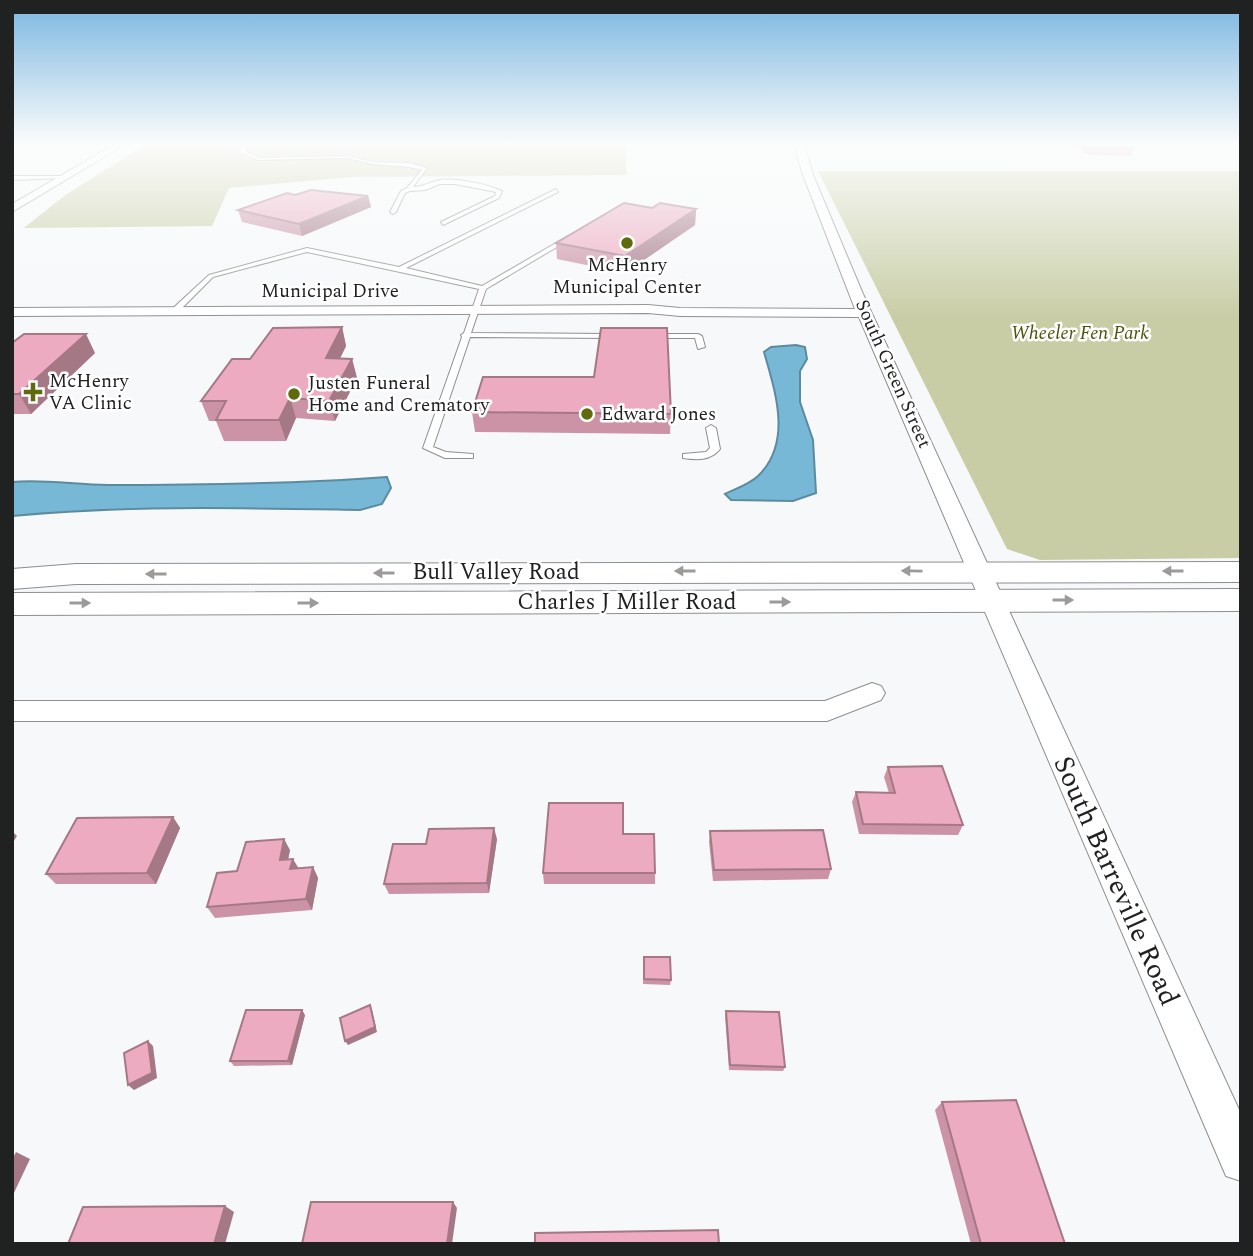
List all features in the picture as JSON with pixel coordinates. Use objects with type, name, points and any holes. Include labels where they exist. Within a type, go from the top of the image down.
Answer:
[{"type":"street","name":"South Green Street","points":[[819,203],[862,307],[995,601]]},
{"type":"street","name":"Municipal Drive","points":[[12,312],[648,309],[680,312],[862,307]]},
{"type":"street","points":[[981,571],[1241,572]]},
{"type":"street","name":"Bull Valley Road","points":[[12,579],[90,574],[981,571]]},
{"type":"street","name":"Charles J Miller Road","points":[[12,604],[1241,600]]},
{"type":"street","name":"South Barreville Road","points":[[995,601],[1038,707],[1239,1154]]},
{"type":"street","points":[[12,712],[827,712],[872,693]]},
{"type":"lane","points":[[393,212],[398,203]]},
{"type":"lane","points":[[443,223],[485,203]]},
{"type":"lane","points":[[400,270],[533,203]]},
{"type":"lane","points":[[470,456],[445,455],[428,448],[473,310],[483,288],[580,231]]},
{"type":"lane","points":[[174,311],[211,276],[307,250],[483,288]]},
{"type":"lane","points":[[422,258],[430,266],[433,277]]},
{"type":"lane","points":[[465,335],[632,336]]},
{"type":"lane","points":[[513,347],[516,335]]},
{"type":"lane","points":[[563,348],[565,335]]},
{"type":"lane","points":[[645,336],[698,336],[701,347]]},
{"type":"lane","points":[[686,456],[709,455],[715,449],[711,428]]},
{"type":"green space","points":[[56,203],[222,203],[212,226],[24,228]]},
{"type":"green space","name":"Wheeler Fen Park","points":[[834,203],[1241,203],[1241,558],[1040,560],[1007,549]]},
{"type":"water","points":[[771,347],[805,347],[807,359],[800,371],[800,402],[813,440],[816,493],[793,501],[731,500],[725,494],[758,476],[769,463],[775,448],[778,416],[773,383],[764,352]]},
{"type":"water","points":[[387,477],[391,488],[382,504],[360,510],[142,509],[12,516],[12,482],[213,484]]},
{"type":"building","points":[[259,203],[352,203],[299,224],[238,210]]},
{"type":"building","points":[[624,203],[652,208],[660,203],[696,209],[625,256],[556,243]]},
{"type":"building","points":[[342,327],[326,358],[352,359],[329,401],[290,398],[279,420],[216,420],[226,401],[201,401],[232,359],[250,359],[273,328]]},
{"type":"building","points":[[601,328],[667,328],[671,414],[472,412],[483,377],[594,377]]},
{"type":"building","points":[[24,334],[86,334],[19,394],[12,394],[12,343]]},
{"type":"building","points":[[942,766],[963,825],[863,824],[856,792],[895,793],[888,767]]},
{"type":"building","points":[[549,803],[623,803],[623,834],[654,834],[655,873],[543,873]]},
{"type":"building","points":[[173,817],[147,873],[46,874],[77,818]]},
{"type":"building","points":[[494,828],[487,883],[384,884],[393,844],[426,844],[429,829]]},
{"type":"building","points":[[823,830],[831,869],[714,870],[710,831]]},
{"type":"building","points":[[284,839],[280,860],[293,859],[290,869],[313,867],[306,899],[207,907],[217,873],[237,871],[246,842]]},
{"type":"building","points":[[644,957],[670,957],[671,980],[644,979]]},
{"type":"building","points":[[370,1005],[375,1027],[345,1041],[340,1018]]},
{"type":"building","points":[[246,1010],[302,1010],[288,1061],[230,1061]]},
{"type":"building","points":[[726,1011],[779,1012],[785,1067],[730,1065]]},
{"type":"building","points":[[148,1041],[152,1073],[128,1085],[124,1053]]},
{"type":"building","points":[[1016,1100],[1065,1244],[981,1244],[942,1102]]},
{"type":"building","points":[[311,1202],[453,1202],[447,1244],[302,1244]]},
{"type":"building","points":[[225,1206],[214,1244],[68,1244],[83,1207]]},
{"type":"building","points":[[718,1230],[719,1244],[535,1244],[535,1233]]},
{"type":"place","name":"McHenry Municipal Center","points":[[627,243]]},
{"type":"place","name":"McHenry VA Clinic","points":[[33,392]]},
{"type":"place","name":"Justen Funeral Home and Crematory","points":[[294,394]]},
{"type":"place","name":"Edward Jones","points":[[587,414]]}]
